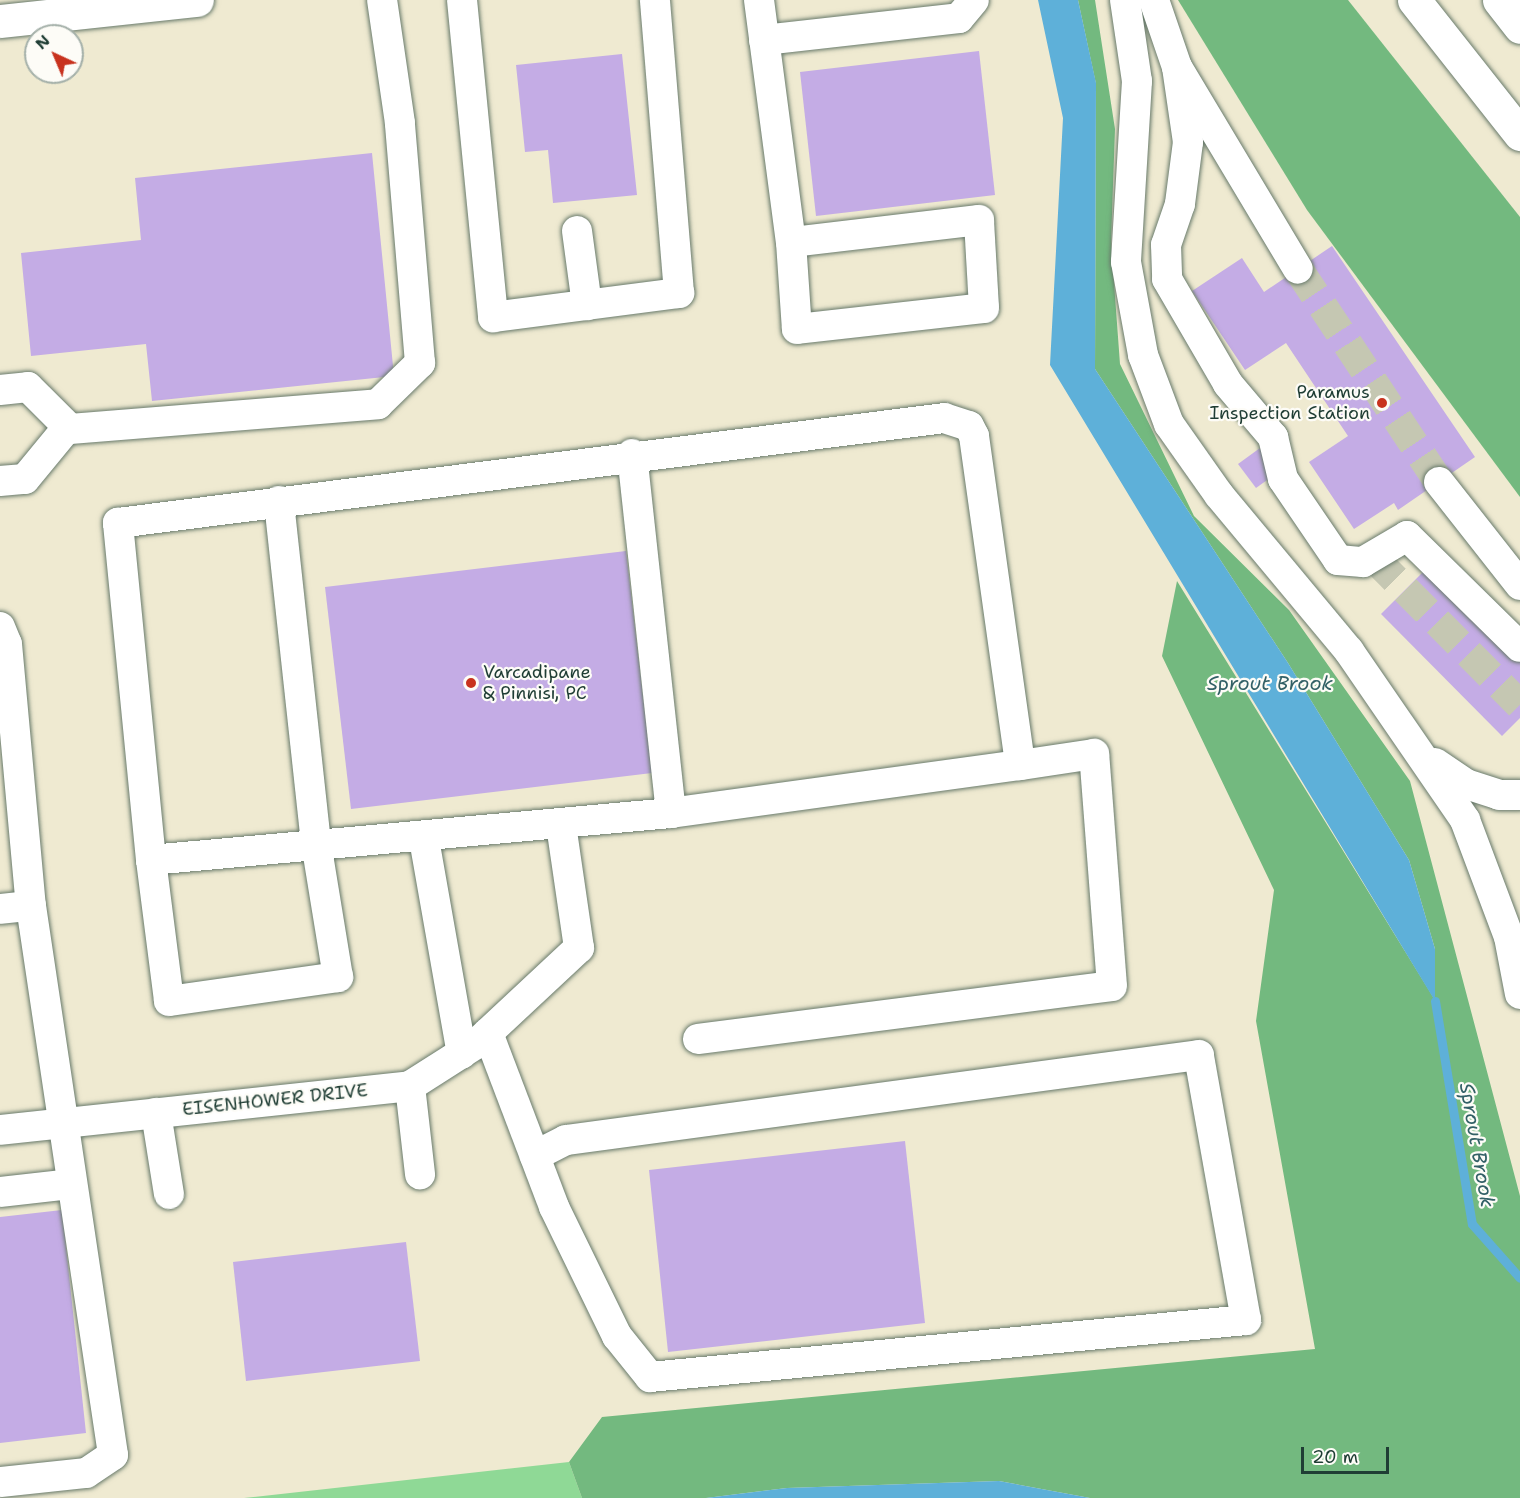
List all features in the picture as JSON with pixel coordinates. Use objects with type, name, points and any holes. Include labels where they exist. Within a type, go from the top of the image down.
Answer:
[{"type":"main road","points":[[0,21],[197,0]]},
{"type":"main road","points":[[1414,0],[1520,135]]},
{"type":"main road","points":[[1499,0],[1520,27]]},
{"type":"street","points":[[0,481],[25,479],[67,428],[378,404],[420,363],[400,123],[382,0]]},
{"type":"street","points":[[462,0],[493,317],[679,293],[655,0]]},
{"type":"street","points":[[759,0],[791,242],[797,329],[984,308],[979,220],[791,242]]},
{"type":"street","points":[[764,40],[960,18],[974,0]]},
{"type":"street","points":[[1125,0],[1137,81],[1126,262],[1143,355],[1169,424],[1424,753],[1465,820],[1489,876],[1520,994]]},
{"type":"street","points":[[1154,0],[1176,67],[1188,142],[1180,204],[1166,245],[1167,279],[1228,384],[1273,437],[1283,479],[1338,560],[1363,562],[1407,536],[1520,647]]},
{"type":"street","points":[[1176,67],[1298,269]]},
{"type":"street","points":[[578,231],[587,305]]},
{"type":"street","points":[[0,390],[28,387],[67,428]]},
{"type":"street","points":[[279,501],[316,843],[338,977],[169,1001],[151,860],[118,523],[279,501],[632,454],[944,418],[969,426],[1020,765]]},
{"type":"street","points":[[632,454],[671,813]]},
{"type":"street","points":[[1439,482],[1520,585]]},
{"type":"street","points":[[0,627],[7,644],[31,906],[113,1455],[86,1473],[0,1482]]},
{"type":"street","points":[[1424,753],[1466,784],[1499,795],[1520,795]]},
{"type":"street","points":[[151,860],[316,843],[424,839],[671,813],[1094,754],[1112,986],[698,1039]]},
{"type":"street","name":"EISENHOWER DRIVE","points":[[0,1130],[410,1086],[462,1054],[488,1033],[579,948],[561,824]]},
{"type":"street","points":[[424,839],[462,1054]]},
{"type":"street","points":[[0,909],[31,906]]},
{"type":"street","points":[[488,1033],[535,1156],[617,1336],[650,1377],[1246,1320],[1199,1055],[566,1140],[535,1156]]},
{"type":"street","points":[[410,1086],[420,1174]]},
{"type":"street","points":[[156,1113],[169,1194]]},
{"type":"street","points":[[0,1192],[71,1184]]},
{"type":"green space","points":[[1078,0],[1095,0],[1115,129],[1111,242],[1120,364],[1194,516],[1289,610],[1410,781],[1520,1196],[1520,1498],[1090,1498],[999,1481],[787,1488],[706,1498],[582,1498],[569,1462],[602,1417],[1315,1349],[1256,1021],[1274,890],[1162,656],[1177,581],[1435,1000],[1435,949],[1409,860],[1288,663],[1095,369],[1096,84]]},
{"type":"green space","points":[[1178,0],[1348,0],[1520,217],[1520,497],[1307,210]]},
{"type":"green space","points":[[569,1462],[582,1498],[244,1498]]},
{"type":"water","name":"Sprout Brook","points":[[1038,0],[1078,0],[1096,83],[1095,369],[1288,663],[1409,860],[1435,949],[1435,1001],[1050,365],[1063,118]]},
{"type":"water","points":[[999,1481],[1090,1498],[706,1498],[787,1488]]},
{"type":"building","points":[[979,51],[995,195],[816,216],[800,72]]},
{"type":"building","points":[[622,54],[637,195],[553,203],[548,150],[525,152],[516,65]]},
{"type":"building","points":[[372,153],[394,376],[152,401],[146,344],[31,356],[21,253],[141,240],[135,178]]},
{"type":"building","name":"Paramus Inspection Station","points":[[1332,246],[1475,457],[1398,510],[1394,503],[1354,529],[1309,462],[1348,436],[1286,343],[1245,370],[1192,291],[1242,258],[1264,292]]},
{"type":"building","points":[[1260,448],[1277,473],[1256,488],[1238,464]]},
{"type":"building","points":[[626,551],[652,773],[351,809],[325,587]]},
{"type":"building","points":[[1428,567],[1520,659],[1520,718],[1502,736],[1381,614]]},
{"type":"building","points":[[905,1141],[925,1323],[668,1352],[649,1170]]},
{"type":"building","points":[[62,1210],[86,1433],[0,1443],[0,1217]]},
{"type":"building","points":[[406,1242],[420,1361],[246,1381],[233,1262]]},
{"type":"waterway","name":"Sprout Brook","points":[[1435,1001],[1472,1224],[1520,1278]]},
{"type":"tunnel","points":[[1298,269],[1439,482]]},
{"type":"tunnel","points":[[1374,558],[1520,705]]},
{"type":"place","name":"Paramus Inspection Station","points":[[1382,403]]},
{"type":"place","name":"Varcadipane & Pinnisi, PC","points":[[471,683]]}]
